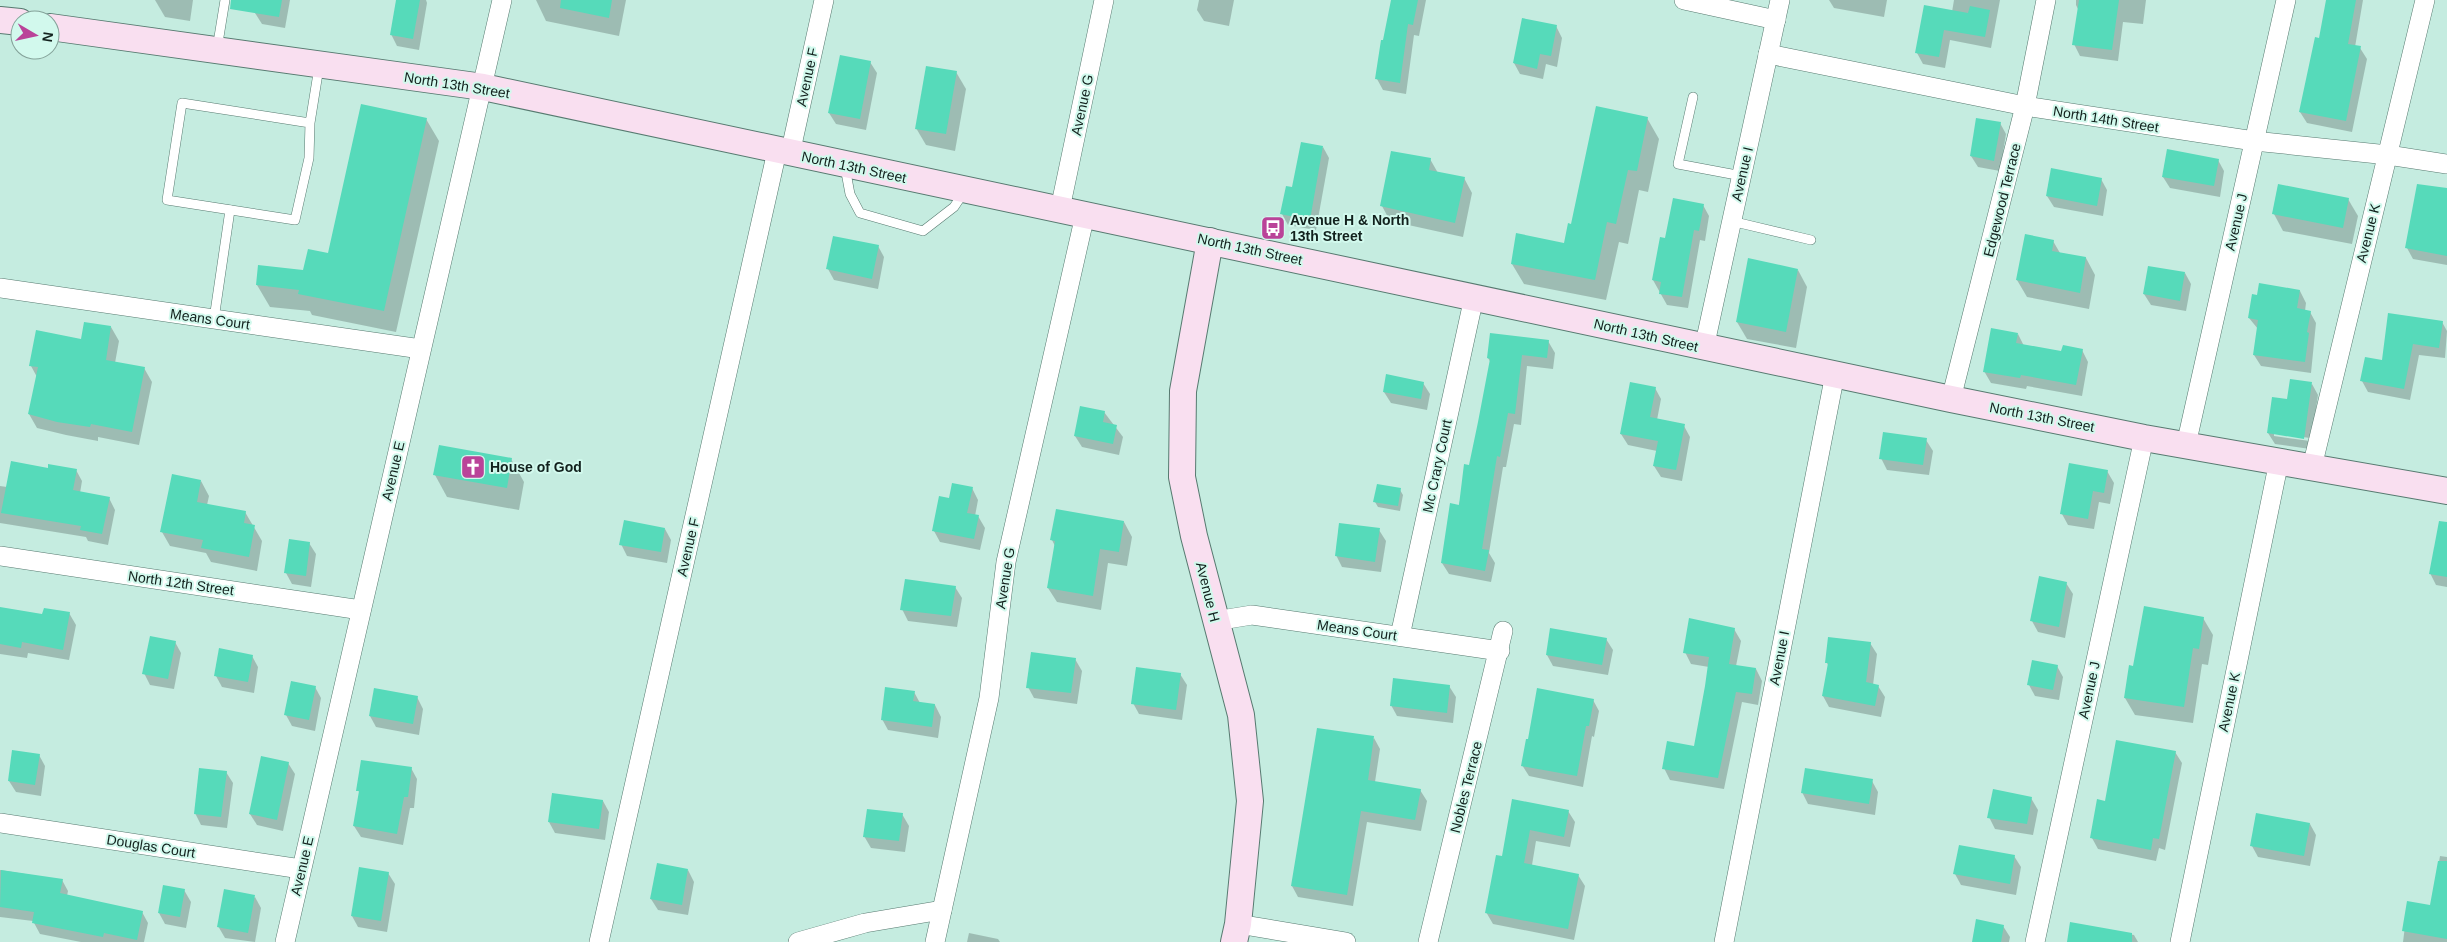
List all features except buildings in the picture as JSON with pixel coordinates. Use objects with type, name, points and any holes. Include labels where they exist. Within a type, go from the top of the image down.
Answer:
[{"type":"street","name":"Avenue E","points":[[285,942],[502,0]]},
{"type":"street","name":"Avenue F","points":[[600,942],[784,152],[824,0]]},
{"type":"street","name":"Avenue G","points":[[935,942],[990,698],[1006,562],[1072,212],[1104,0]]},
{"type":"street","points":[[1684,0],[1776,20]]},
{"type":"street","name":"Avenue I","points":[[1704,348],[1780,0]]},
{"type":"street","name":"Edgewood Terrace","points":[[1951,399],[2025,106],[2046,0]]},
{"type":"street","name":"Avenue J","points":[[2186,445],[2286,0]]},
{"type":"street","name":"Avenue K","points":[[2312,468],[2424,0]]},
{"type":"street","name":"North 13th Street","points":[[60,28],[483,87],[1951,399],[2144,438],[2447,491]]},
{"type":"street","name":"North 14th Street","points":[[1768,54],[2025,106],[2254,141],[2388,155],[2447,164]]},
{"type":"street","name":"Avenue H","points":[[1210,241],[1183,391],[1182,477],[1215,621],[1241,715],[1250,801],[1236,933]]},
{"type":"street","name":"Means Court","points":[[0,288],[421,349]]},
{"type":"street","name":"Mc Crary Court","points":[[1400,636],[1474,297]]},
{"type":"street","name":"Avenue I","points":[[1724,942],[1835,374]]},
{"type":"street","name":"Avenue J","points":[[2035,942],[2144,438]]},
{"type":"street","name":"Avenue K","points":[[2180,942],[2278,462]]},
{"type":"street","name":"North 12th Street","points":[[0,556],[361,610]]},
{"type":"street","name":"Means Court","points":[[1215,621],[1252,615],[1500,651]]},
{"type":"street","name":"Nobles Terrace","points":[[1428,942],[1500,651],[1503,631]]},
{"type":"street","name":"Douglas Court","points":[[0,823],[301,869]]},
{"type":"street","points":[[798,942],[865,923],[942,910]]},
{"type":"street","points":[[1236,933],[1346,942]]},
{"type":"lane","points":[[217,49],[223,0]]},
{"type":"lane","points":[[310,123],[182,103],[166,200],[295,220],[309,158],[310,123],[320,63]]},
{"type":"lane","points":[[1693,97],[1678,164],[1742,176]]},
{"type":"lane","points":[[845,165],[850,194],[860,213],[922,231],[954,207],[966,190]]},
{"type":"lane","points":[[214,319],[230,210]]},
{"type":"lane","points":[[1731,221],[1811,240]]},
{"type":"place","name":"Avenue H & North 13th Street","points":[[1273,228]]},
{"type":"place","name":"House of God","points":[[473,467]]}]
